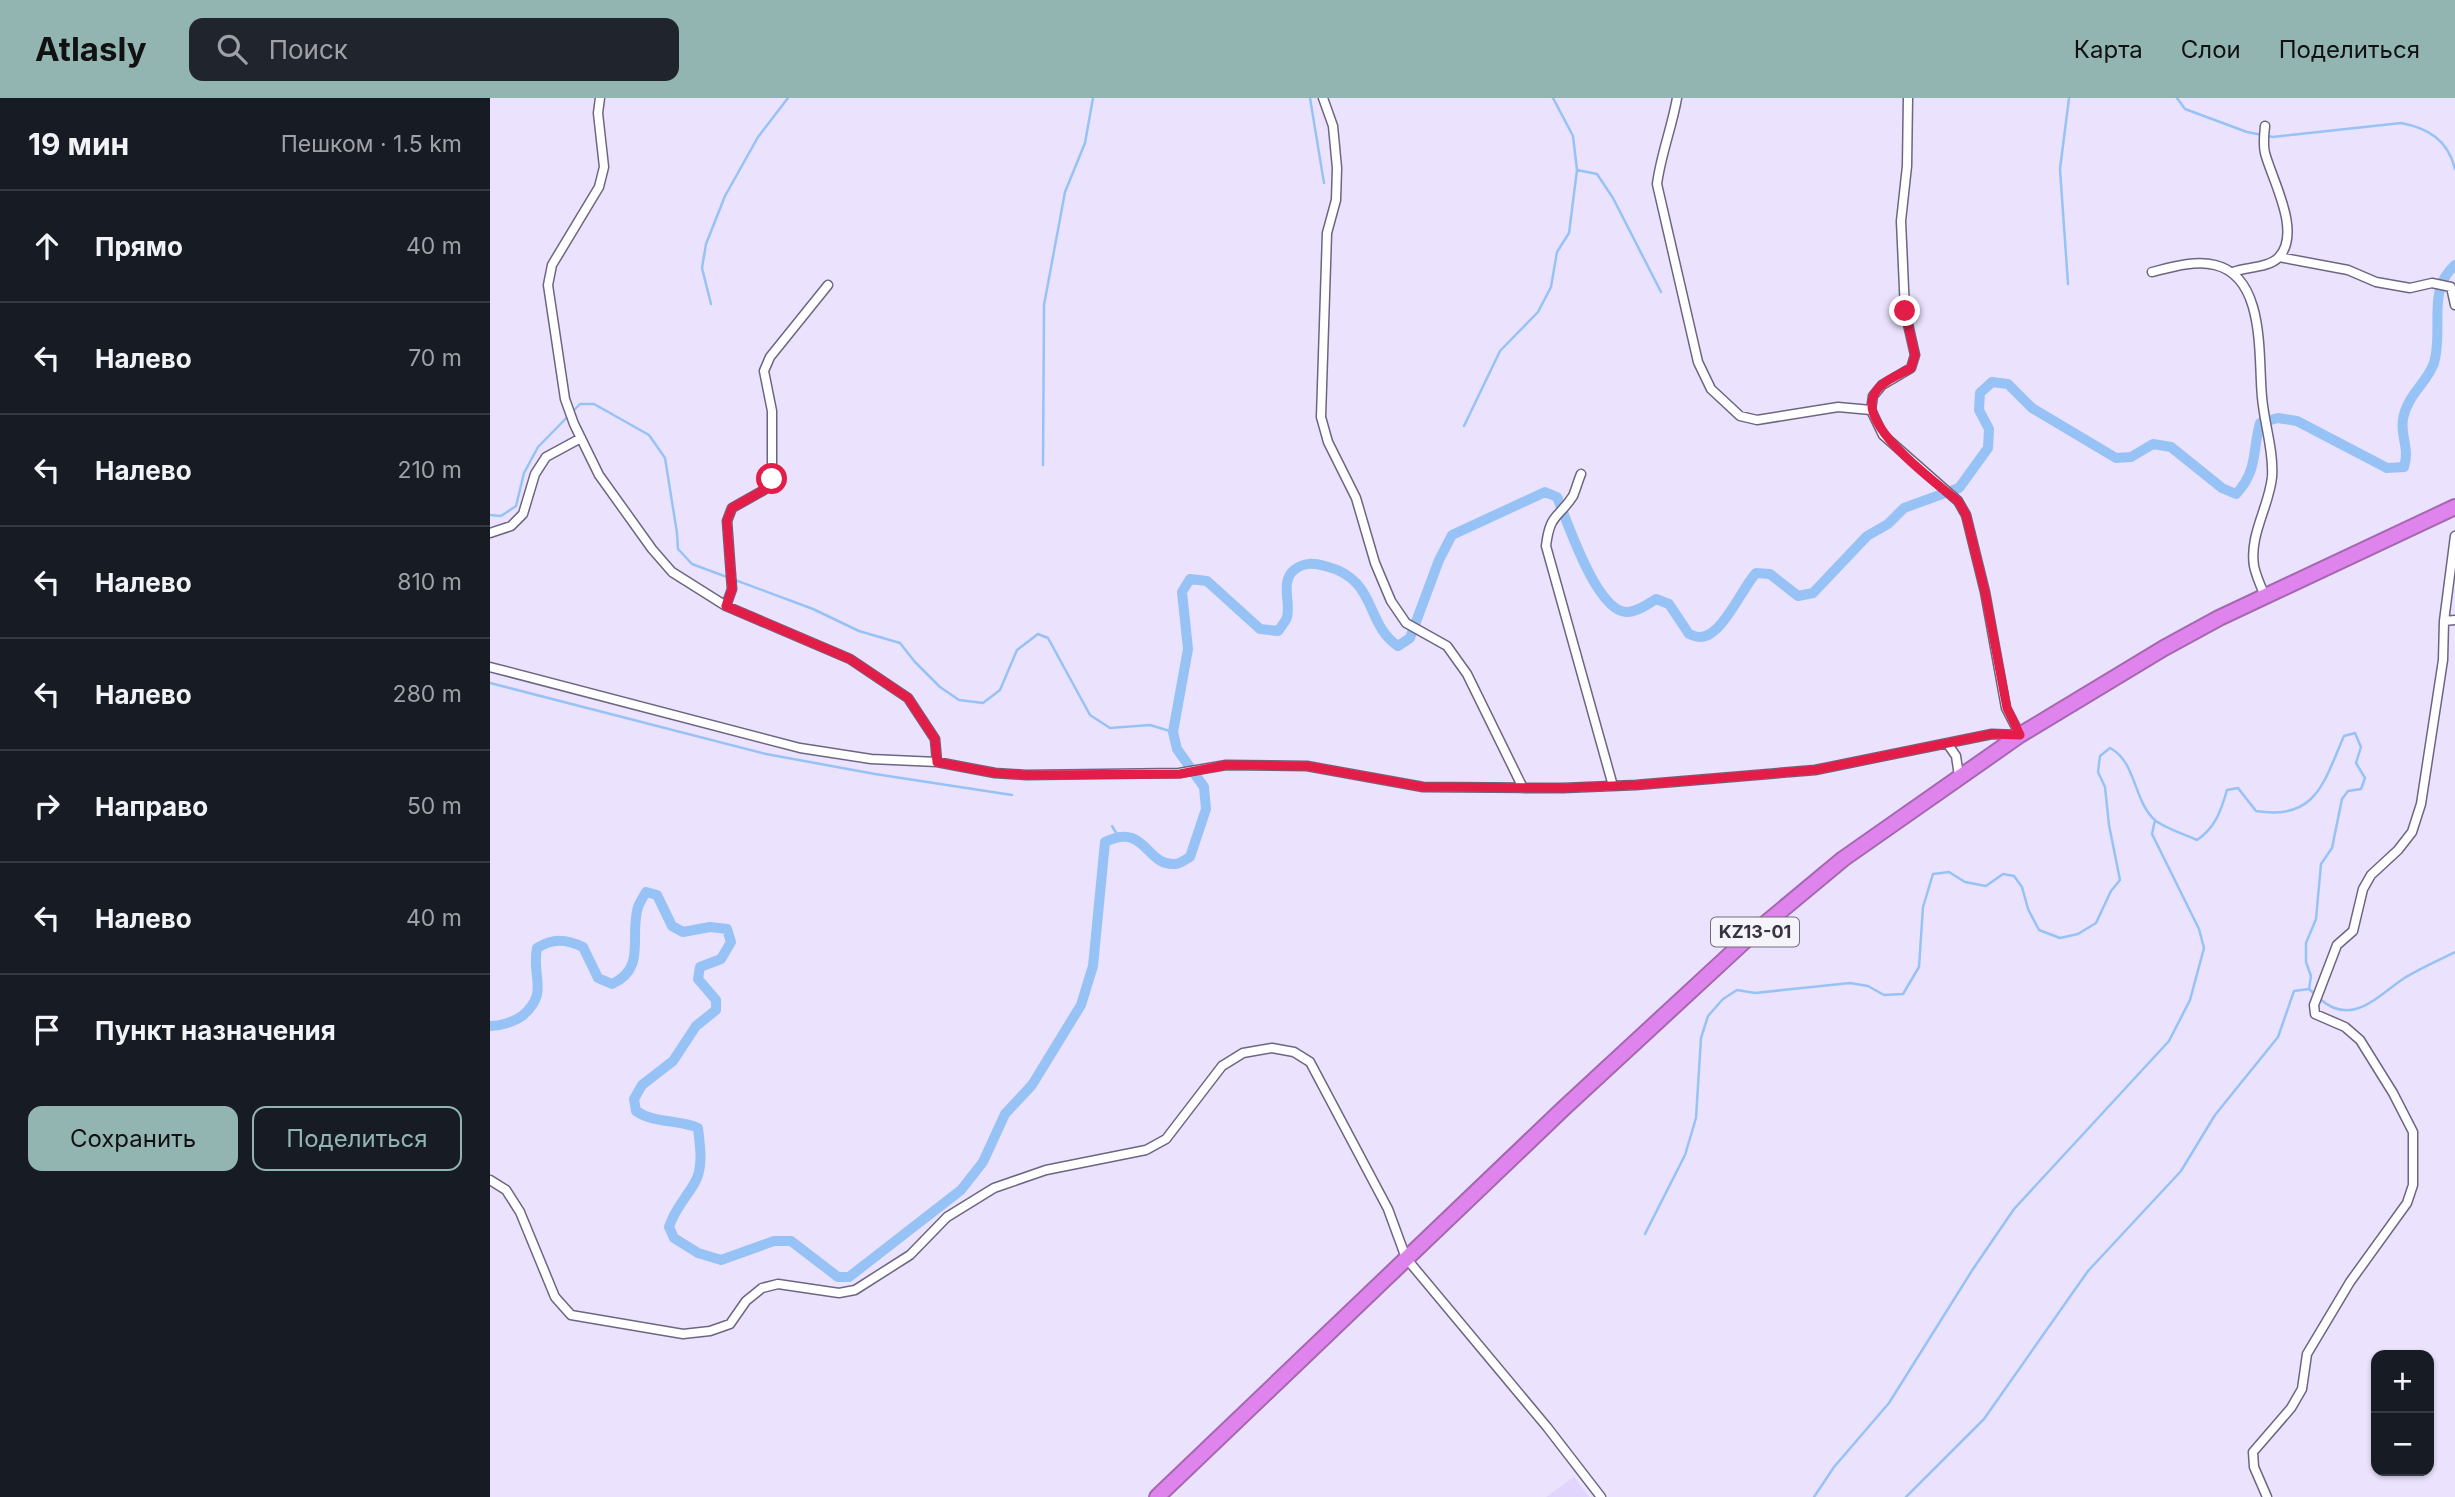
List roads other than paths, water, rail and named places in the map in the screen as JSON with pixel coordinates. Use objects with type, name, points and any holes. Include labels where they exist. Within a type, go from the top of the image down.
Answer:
[{"type":"highway","name":"KZ13-01","points":[[1157,1497],[1406,1258],[1748,938],[1843,859],[2020,735],[2164,648],[2264,597],[2455,507]]},
{"type":"street","points":[[600,98],[598,113],[604,167],[599,187],[552,265],[548,285],[565,399],[599,475],[672,572],[726,606],[850,659],[908,698],[935,739],[937,762]]},
{"type":"street","points":[[1323,98],[1333,126],[1337,168],[1336,200],[1327,233],[1321,417],[1328,442],[1356,498],[1391,601],[1406,623],[1447,646],[1467,674],[1523,788]]},
{"type":"street","points":[[1677,98],[1660,161],[1657,184],[1698,362],[1711,389],[1740,416],[1757,420],[1838,407],[1871,410]]},
{"type":"street","points":[[490,667],[800,748],[871,760],[937,762],[995,773],[1026,775],[1180,774],[1226,765],[1307,766],[1423,787],[1613,786],[1815,770],[1992,734],[2020,735],[2007,708],[1985,592],[1966,515],[1958,501],[1883,435],[1871,410],[1873,396],[1882,384],[1911,368],[1915,355],[1905,311],[1902,221],[1909,98]]},
{"type":"street","points":[[2233,272],[2267,264],[2279,257],[2286,242],[2286,216],[2264,150],[2265,126]]},
{"type":"street","points":[[2279,257],[2348,270],[2376,282],[2410,288],[2432,283],[2451,287],[2455,305]]},
{"type":"street","points":[[2152,272],[2190,264],[2215,265],[2233,272],[2248,291],[2256,317],[2262,402],[2272,478],[2253,549],[2254,567],[2264,597]]},
{"type":"street","points":[[726,606],[732,589],[727,521],[732,508],[764,490],[772,479],[772,411],[764,371],[770,356],[828,285]]},
{"type":"street","points":[[490,533],[511,526],[523,514],[535,474],[546,457],[581,438]]},
{"type":"street","points":[[1581,474],[1573,496],[1548,528],[1546,546],[1613,786]]},
{"type":"street","points":[[2267,1497],[2254,1467],[2253,1452],[2291,1408],[2302,1389],[2307,1354],[2350,1282],[2407,1203],[2413,1185],[2413,1132],[2393,1093],[2360,1040],[2345,1027],[2315,1014],[2314,1005],[2337,945],[2353,931],[2363,889],[2371,875],[2398,850],[2412,832],[2421,804],[2443,660],[2444,621],[2455,536]]},
{"type":"street","points":[[2444,621],[2455,620]]},
{"type":"street","points":[[1947,743],[1956,757],[1959,776]]},
{"type":"street","points":[[490,1180],[506,1190],[520,1212],[555,1297],[571,1315],[683,1334],[710,1331],[730,1324],[746,1301],[762,1288],[778,1284],[839,1293],[855,1290],[910,1255],[947,1217],[995,1188],[1045,1171],[1146,1150],[1166,1139],[1222,1066],[1243,1054],[1272,1048],[1294,1052],[1310,1062],[1388,1209],[1406,1258],[1547,1427],[1601,1497]]},
{"type":"waterway","points":[[711,304],[702,268],[706,244],[725,196],[758,137],[788,98]]},
{"type":"waterway","points":[[1043,465],[1044,305],[1065,192],[1085,143],[1093,98]]},
{"type":"waterway","points":[[1310,98],[1324,183]]},
{"type":"waterway","points":[[1464,426],[1500,351],[1538,312],[1551,287],[1557,252],[1569,233],[1577,170],[1573,136],[1553,98]]},
{"type":"waterway","points":[[2068,284],[2060,169],[2069,98]]},
{"type":"waterway","points":[[2177,98],[2185,109],[2247,132],[2273,137],[2401,123],[2411,125],[2428,132],[2442,143],[2455,169]]},
{"type":"waterway","points":[[1577,170],[1597,174],[1613,198],[1661,292]]},
{"type":"waterway","points":[[490,1026],[515,1020],[530,1007],[538,984],[537,948],[554,941],[571,942],[583,947],[598,978],[612,984],[623,977],[633,961],[638,907],[646,892],[657,895],[672,926],[683,932],[710,927],[727,929],[731,942],[721,959],[700,967],[698,979],[716,1000],[716,1010],[696,1026],[673,1061],[642,1085],[634,1099],[636,1111],[643,1115],[698,1128],[700,1157],[697,1178],[669,1227],[674,1238],[698,1253],[721,1260],[774,1241],[791,1241],[838,1277],[849,1277],[961,1190],[983,1162],[1005,1114],[1032,1085],[1081,1005],[1093,966],[1105,842],[1129,837],[1165,863],[1177,864],[1190,857],[1206,809],[1204,787],[1177,749],[1173,732],[1188,649],[1182,592],[1190,579],[1207,581],[1260,629],[1278,631],[1287,617],[1287,586],[1290,575],[1305,564],[1325,566],[1342,572],[1354,581],[1380,626],[1398,646],[1410,638],[1439,560],[1452,535],[1545,492],[1557,497],[1584,564],[1604,597],[1615,608],[1630,612],[1656,599],[1669,604],[1689,634],[1700,637],[1708,635],[1724,621],[1756,573],[1770,574],[1798,596],[1813,593],[1867,536],[1888,524],[1904,508],[1959,488],[1988,448],[1989,429],[1979,410],[1980,393],[1992,382],[2008,384],[2032,408],[2116,458],[2131,457],[2153,444],[2171,447],[2222,488],[2236,494],[2251,469],[2260,423],[2278,418],[2297,421],[2387,468],[2404,467],[2405,411],[2434,363],[2437,350],[2438,298],[2446,275],[2455,265]]},
{"type":"waterway","points":[[490,515],[501,516],[516,506],[524,473],[538,447],[580,404],[594,404],[649,435],[665,458],[678,549],[692,564],[813,609],[859,631],[900,643],[940,687],[959,700],[983,703],[1000,690],[1017,650],[1038,634],[1048,638],[1090,715],[1110,728],[1150,725],[1173,732]]},
{"type":"waterway","points":[[490,683],[766,754],[1012,795]]},
{"type":"waterway","points":[[1645,1234],[1685,1155],[1696,1118],[1701,1038],[1708,1016],[1723,999],[1737,990],[1755,993],[1850,983],[1868,986],[1884,995],[1903,994],[1919,967],[1923,907],[1933,874],[1949,872],[1965,882],[1986,886],[2003,874],[2014,876],[2022,887],[2028,909],[2039,930],[2060,938],[2078,934],[2096,923],[2111,891],[2120,880],[2109,825],[2105,787],[2098,772],[2100,756],[2110,748],[2119,754],[2125,763],[2143,804],[2156,821],[2197,840],[2216,818],[2227,790],[2238,788],[2256,811],[2293,810],[2305,804],[2323,782],[2344,736],[2355,733],[2361,747],[2356,763],[2365,778],[2361,789],[2348,791],[2342,799],[2332,848],[2321,864],[2316,919],[2306,943],[2306,962],[2311,976],[2309,989],[2315,994]]},
{"type":"waterway","points":[[1814,1497],[1834,1467],[1889,1403],[2014,1209],[2169,1041],[2190,1000],[2204,948],[2199,929],[2152,834],[2155,820]]},
{"type":"waterway","points":[[1112,826],[1118,836]]},
{"type":"waterway","points":[[2320,999],[2332,1007],[2355,1009],[2376,999],[2412,974],[2455,952]]},
{"type":"waterway","points":[[1906,1497],[1984,1419],[2088,1271],[2181,1171],[2215,1115],[2278,1037],[2294,991],[2309,989]]}]
